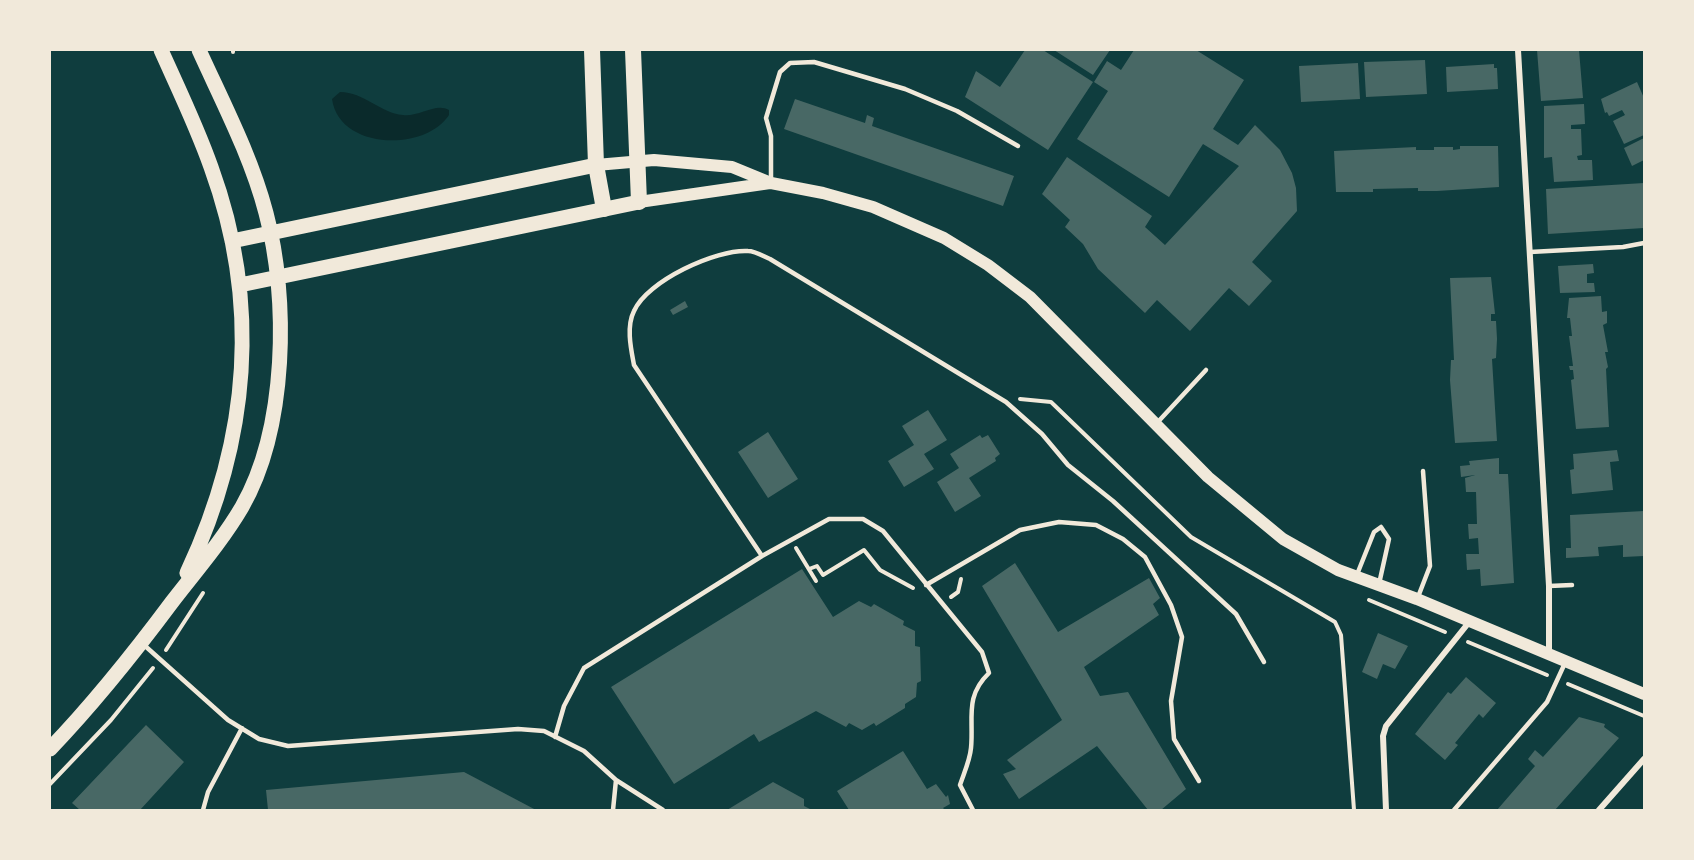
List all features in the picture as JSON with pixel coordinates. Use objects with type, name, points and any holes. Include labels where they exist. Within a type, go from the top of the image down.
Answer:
[{"type":"highway","points":[[592,50],[596,165],[604,209]]},
{"type":"highway","points":[[633,50],[635,160],[639,202]]},
{"type":"main road","points":[[161,50],[211,166],[232,241],[240,285],[242,368],[236,428],[217,502],[177,596]]},
{"type":"main road","points":[[50,748],[109,684],[216,546],[242,507],[262,456],[272,420],[278,376],[278,278],[271,232],[255,175],[199,50]]},
{"type":"main road","points":[[232,241],[596,165],[635,160],[684,161],[732,167],[771,183],[823,193],[873,207],[919,226],[974,256],[1029,297],[1208,477],[1266,526],[1303,552],[1356,577],[1417,599],[1644,694]]},
{"type":"main road","points":[[240,285],[639,202],[771,183]]},
{"type":"street","points":[[1518,50],[1549,586],[1549,653]]},
{"type":"street","points":[[1386,810],[1383,736],[1386,726],[1470,621]]},
{"type":"street","points":[[1599,810],[1644,759]]},
{"type":"lane","points":[[771,183],[771,136],[766,118],[780,72],[790,63],[814,62],[905,89],[957,111],[1018,146]]},
{"type":"lane","points":[[1530,252],[1623,247],[1644,243]]},
{"type":"lane","points":[[762,556],[634,365],[629,342],[633,312],[646,292],[699,263],[724,253],[750,250],[906,339],[1006,402],[1042,434],[1068,465],[1113,501],[1236,614],[1264,662]]},
{"type":"lane","points":[[1156,424],[1206,370]]},
{"type":"lane","points":[[1417,599],[1430,566],[1424,471]]},
{"type":"lane","points":[[555,737],[564,706],[584,668],[762,556],[829,519],[863,519],[884,531],[982,652],[988,673],[978,683],[969,713],[971,749],[960,785],[973,810]]},
{"type":"lane","points":[[926,585],[1020,530],[1059,522],[1096,525],[1123,539],[1145,557],[1171,605],[1182,637],[1171,701],[1174,739],[1199,781]]},
{"type":"lane","points":[[1356,577],[1374,532],[1381,527],[1389,539],[1379,585]]},
{"type":"lane","points":[[1549,586],[1572,585]]},
{"type":"lane","points":[[142,643],[228,720],[260,739],[288,746],[518,729],[544,731],[584,751],[615,780],[663,810]]},
{"type":"lane","points":[[1454,810],[1546,702],[1566,660]]},
{"type":"lane","points":[[204,810],[208,792],[242,728]]},
{"type":"lane","points":[[613,810],[615,780]]},
{"type":"path","points":[[1006,402],[1019,399],[1051,402],[1191,537],[1335,622],[1341,635],[1354,810]]},
{"type":"path","points":[[795,545],[816,581]]},
{"type":"path","points":[[809,569],[817,566],[823,575],[864,550],[880,570],[941,603],[958,592],[961,579]]},
{"type":"path","points":[[1368,600],[1437,629]]},
{"type":"water","points":[[340,92],[357,95],[387,111],[403,115],[444,108],[449,110],[449,115],[437,127],[422,135],[403,140],[384,140],[366,136],[350,128],[338,116],[332,99]]},
{"type":"building","points":[[1025,50],[1043,50],[1093,82],[1048,150],[965,97],[976,71],[1000,87]]},
{"type":"building","points":[[1054,50],[1110,50],[1093,75]]},
{"type":"building","points":[[1134,50],[1196,50],[1244,80],[1213,129],[1238,145],[1255,125],[1280,150],[1292,173],[1296,188],[1297,211],[1252,262],[1272,281],[1249,306],[1229,288],[1190,331],[1157,300],[1145,313],[1098,269],[1083,244],[1065,227],[1070,220],[1042,194],[1067,157],[1152,216],[1145,227],[1165,245],[1239,166],[1203,144],[1169,197],[1077,139],[1108,91],[1094,82],[1107,61],[1121,70]]},
{"type":"building","points":[[1537,50],[1579,50],[1583,98],[1541,101]]},
{"type":"building","points":[[1425,60],[1427,94],[1366,97],[1364,62]]},
{"type":"building","points":[[1358,63],[1360,99],[1301,102],[1299,66]]},
{"type":"building","points":[[1494,64],[1494,68],[1497,68],[1498,89],[1447,92],[1446,67]]},
{"type":"building","points":[[1637,82],[1644,98],[1644,135],[1624,144],[1613,121],[1625,115],[1622,110],[1609,116],[1607,112],[1605,113],[1601,99]]},
{"type":"building","points":[[795,99],[865,123],[867,115],[874,118],[872,126],[1014,176],[1003,206],[784,129]]},
{"type":"building","points":[[1584,104],[1585,124],[1571,125],[1571,129],[1581,129],[1582,155],[1577,156],[1578,160],[1592,160],[1593,180],[1554,182],[1552,157],[1544,158],[1544,106]]},
{"type":"building","points":[[1644,138],[1644,160],[1632,166],[1624,148]]},
{"type":"building","points":[[1460,146],[1498,146],[1499,187],[1437,191],[1418,191],[1418,188],[1373,189],[1373,192],[1336,192],[1334,151],[1416,147],[1416,150],[1434,150],[1434,147],[1453,147],[1453,150],[1460,149]]},
{"type":"building","points":[[1644,183],[1644,228],[1548,234],[1546,189]]},
{"type":"building","points":[[1593,264],[1594,273],[1587,274],[1587,283],[1594,283],[1595,292],[1560,293],[1558,266]]},
{"type":"building","points":[[1491,277],[1495,314],[1491,314],[1491,321],[1496,321],[1497,339],[1496,358],[1492,359],[1497,441],[1455,443],[1450,380],[1451,360],[1454,360],[1450,278]]},
{"type":"building","points":[[1601,296],[1602,312],[1607,311],[1607,323],[1603,325],[1608,352],[1605,352],[1608,367],[1606,369],[1609,427],[1576,429],[1571,380],[1574,379],[1573,370],[1570,370],[1569,366],[1573,366],[1569,336],[1572,336],[1570,318],[1567,318],[1569,298]]},
{"type":"building","points":[[685,301],[688,307],[673,315],[670,310]]},
{"type":"building","points":[[928,410],[947,440],[924,454],[934,469],[904,487],[888,461],[914,445],[902,426]]},
{"type":"building","points":[[768,432],[798,479],[768,498],[738,452]]},
{"type":"building","points":[[980,435],[982,438],[988,435],[1000,454],[995,458],[996,461],[969,478],[981,496],[955,512],[937,482],[959,468],[950,454]]},
{"type":"building","points":[[1617,450],[1619,461],[1610,462],[1613,490],[1572,494],[1570,470],[1574,469],[1573,454]]},
{"type":"building","points":[[1499,458],[1499,474],[1508,474],[1514,583],[1481,586],[1480,569],[1467,570],[1466,554],[1479,554],[1478,538],[1469,539],[1468,524],[1477,524],[1476,492],[1466,492],[1465,478],[1475,475],[1461,477],[1460,466],[1470,465],[1469,461]]},
{"type":"building","points":[[1644,511],[1644,556],[1623,557],[1623,545],[1598,547],[1599,556],[1566,558],[1566,548],[1571,548],[1570,515]]},
{"type":"building","points":[[1015,563],[1058,632],[1149,578],[1160,598],[1153,604],[1159,615],[1084,667],[1100,696],[1128,692],[1186,789],[1161,810],[1148,810],[1097,746],[1019,799],[1003,774],[1016,769],[1007,760],[1062,720],[982,586]]},
{"type":"building","points":[[802,569],[833,617],[859,601],[871,607],[874,604],[904,621],[903,625],[915,631],[915,646],[920,647],[921,681],[917,683],[916,697],[905,704],[905,708],[876,726],[874,723],[862,730],[849,723],[846,727],[816,711],[759,742],[754,734],[674,784],[611,687]]},
{"type":"building","points":[[1378,633],[1408,646],[1395,669],[1383,664],[1377,679],[1362,672]]},
{"type":"building","points":[[1466,677],[1496,703],[1483,718],[1479,714],[1455,743],[1458,745],[1445,760],[1415,734],[1448,692],[1451,694]]},
{"type":"building","points":[[1579,717],[1605,724],[1604,727],[1619,738],[1555,810],[1497,810],[1535,766],[1528,759],[1535,750],[1543,757]]},
{"type":"building","points":[[146,725],[184,762],[140,810],[80,810],[72,803]]},
{"type":"building","points":[[903,751],[927,789],[936,784],[946,797],[948,795],[950,804],[943,808],[945,810],[849,810],[837,791]]},
{"type":"building","points":[[464,772],[536,810],[268,810],[266,790]]},
{"type":"building","points":[[773,782],[804,799],[804,806],[812,810],[727,810]]}]
